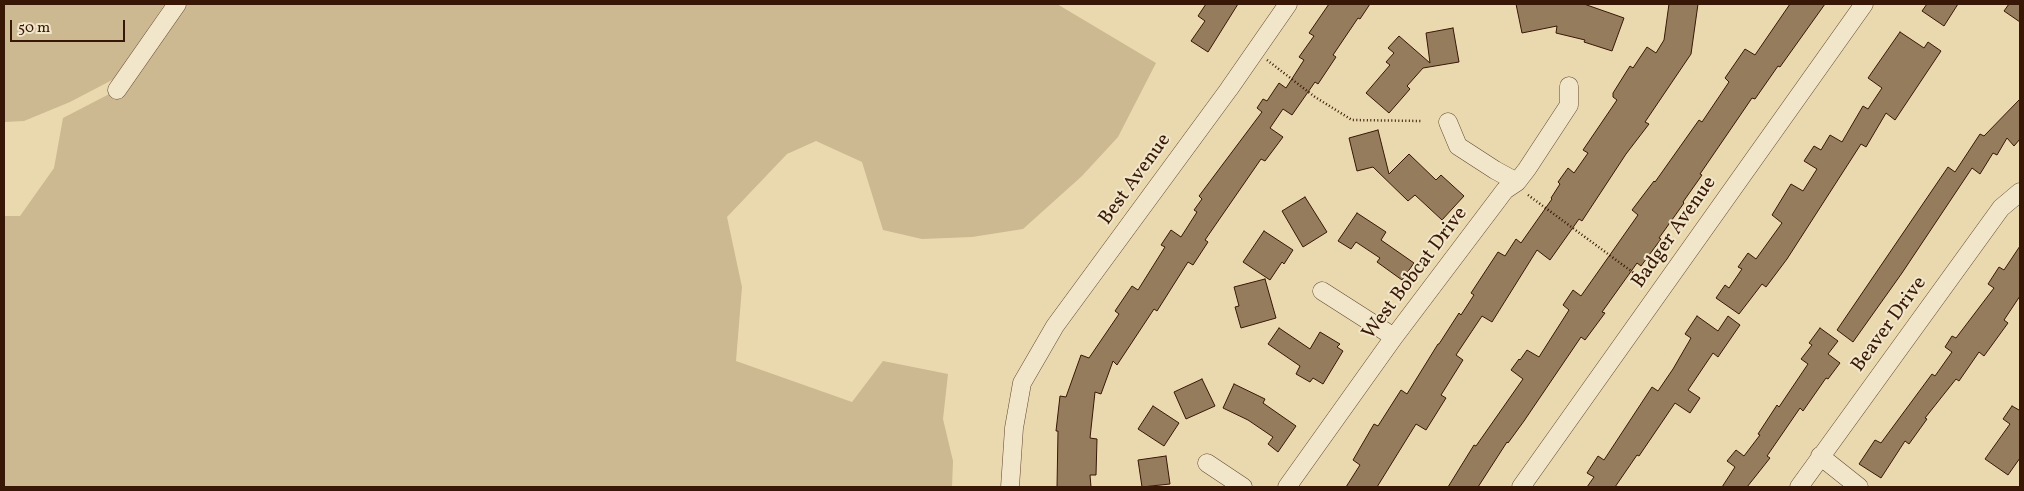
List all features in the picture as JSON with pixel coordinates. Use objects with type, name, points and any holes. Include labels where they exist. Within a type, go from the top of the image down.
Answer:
[{"type":"street","points":[[117,90],[177,4]]},
{"type":"street","name":"Best Avenue","points":[[1010,487],[1014,428],[1022,384],[1055,326],[1229,89],[1288,4]]},
{"type":"street","name":"Badger Avenue","points":[[1521,487],[1864,4]]},
{"type":"street","name":"West Bobcat Drive","points":[[1287,487],[1394,337],[1505,190],[1520,186],[1528,169],[1569,105],[1569,86]]},
{"type":"street","points":[[1448,122],[1458,146],[1520,186]]},
{"type":"street","name":"Beaver Drive","points":[[1799,487],[2001,208],[2020,192]]},
{"type":"street","points":[[1322,291],[1394,337]]},
{"type":"street","points":[[1820,456],[1859,487]]},
{"type":"street","points":[[1207,463],[1243,487]]},
{"type":"path","points":[[1264,57],[1315,97],[1352,120],[1422,120]]},
{"type":"path","points":[[1520,186],[1651,285]]},
{"type":"shaded area","points":[[4,4],[165,4],[114,79],[70,102],[24,121],[4,122]]},
{"type":"shaded area","points":[[177,4],[1057,4],[1156,63],[1118,137],[1082,176],[1023,229],[972,237],[922,239],[883,230],[862,162],[816,141],[787,154],[727,217],[742,287],[736,361],[852,402],[883,361],[948,374],[943,419],[953,461],[952,487],[4,487],[4,216],[20,216],[54,168],[63,118],[117,90]]},
{"type":"building","points":[[1206,4],[1238,4],[1208,52],[1191,41],[1205,21],[1198,16]]},
{"type":"building","points":[[1329,4],[1370,4],[1333,55],[1336,57],[1318,84],[1315,82],[1292,115],[1283,109],[1270,128],[1283,137],[1265,161],[1261,159],[1205,240],[1208,242],[1193,265],[1188,262],[1157,311],[1154,309],[1117,365],[1113,361],[1101,394],[1095,392],[1090,438],[1097,439],[1096,475],[1090,475],[1091,487],[1057,487],[1058,431],[1056,431],[1060,396],[1066,397],[1081,355],[1089,358],[1119,314],[1115,311],[1132,286],[1138,290],[1165,247],[1161,245],[1171,230],[1181,237],[1197,212],[1194,210],[1202,199],[1199,196],[1262,112],[1257,108],[1263,99],[1267,101],[1279,83],[1286,88],[1304,60],[1299,57],[1314,36],[1309,33]]},
{"type":"building","points":[[1516,4],[1584,4],[1624,18],[1612,51],[1584,42],[1585,40],[1556,33],[1557,26],[1522,33]]},
{"type":"building","points":[[1669,4],[1698,4],[1691,54],[1645,122],[1649,124],[1626,154],[1582,221],[1579,219],[1550,260],[1537,250],[1492,322],[1482,316],[1456,355],[1463,360],[1441,395],[1446,398],[1426,430],[1416,424],[1377,487],[1346,487],[1360,465],[1353,460],[1374,424],[1378,426],[1401,390],[1407,394],[1438,344],[1474,295],[1471,293],[1498,252],[1505,256],[1516,239],[1521,243],[1552,199],[1560,184],[1558,182],[1568,168],[1574,173],[1588,153],[1583,150],[1617,100],[1613,97],[1613,93],[1630,66],[1633,68],[1647,47],[1656,53],[1664,40]]},
{"type":"building","points":[[1790,4],[1825,4],[1780,67],[1778,66],[1755,99],[1752,98],[1700,174],[1702,175],[1659,238],[1661,239],[1641,266],[1637,263],[1602,312],[1605,313],[1585,340],[1581,337],[1524,421],[1507,442],[1478,487],[1448,487],[1474,445],[1476,446],[1523,379],[1511,370],[1527,350],[1539,357],[1569,310],[1563,305],[1573,290],[1581,296],[1638,215],[1632,210],[1655,182],[1699,120],[1702,122],[1729,82],[1725,78],[1745,49],[1755,55]]},
{"type":"building","points":[[1927,4],[1958,4],[1944,26],[1922,11]]},
{"type":"building","points":[[2009,4],[2020,4],[2020,22],[2004,11]]},
{"type":"building","points":[[1453,28],[1459,62],[1423,68],[1407,86],[1410,89],[1389,113],[1366,93],[1390,65],[1386,62],[1394,53],[1388,48],[1399,36],[1430,63],[1426,33]]},
{"type":"building","points":[[1900,32],[1924,48],[1928,42],[1941,51],[1895,120],[1886,113],[1866,147],[1861,144],[1787,259],[1766,287],[1762,284],[1739,314],[1716,298],[1725,285],[1729,288],[1742,269],[1738,267],[1748,253],[1756,259],[1782,223],[1772,215],[1791,184],[1803,191],[1817,169],[1804,161],[1814,146],[1821,150],[1830,135],[1842,142],[1863,106],[1868,109],[1882,88],[1868,78]]},
{"type":"building","points":[[2020,99],[2020,139],[2014,146],[2007,138],[1997,155],[1993,153],[1980,174],[1972,168],[1853,342],[1837,330],[1948,167],[1955,172],[1980,134],[1984,136]]},
{"type":"building","points":[[1378,130],[1389,174],[1409,154],[1436,180],[1441,175],[1464,196],[1442,220],[1415,195],[1408,201],[1373,167],[1357,171],[1349,138]]},
{"type":"building","points":[[1305,197],[1327,232],[1303,247],[1282,211]]},
{"type":"building","points":[[1357,213],[1386,232],[1381,240],[1414,263],[1402,280],[1377,262],[1380,258],[1356,242],[1351,249],[1338,241]]},
{"type":"building","points":[[1264,231],[1293,250],[1270,280],[1243,262]]},
{"type":"building","points":[[2020,246],[2020,296],[2004,320],[2008,323],[1984,356],[1979,352],[1959,381],[1956,379],[1925,418],[1927,419],[1909,444],[1905,441],[1881,478],[1859,464],[1875,440],[1881,443],[1932,374],[1935,376],[1952,352],[1945,347],[1952,336],[1956,338],[1994,288],[1988,284],[1999,267],[2004,270]]},
{"type":"building","points":[[1265,279],[1276,318],[1241,328],[1235,307],[1239,306],[1234,287]]},
{"type":"building","points":[[1697,316],[1718,331],[1728,316],[1740,325],[1718,357],[1713,353],[1688,390],[1700,398],[1690,413],[1675,403],[1639,456],[1637,455],[1615,487],[1587,487],[1594,477],[1587,473],[1598,456],[1604,460],[1652,387],[1658,391],[1673,369],[1691,338],[1685,334]]},
{"type":"building","points":[[1279,328],[1310,349],[1320,332],[1340,344],[1337,347],[1343,351],[1323,384],[1313,378],[1310,382],[1296,374],[1300,366],[1268,344]]},
{"type":"building","points":[[1820,328],[1838,341],[1828,354],[1840,363],[1828,379],[1826,378],[1803,411],[1800,408],[1767,456],[1770,458],[1747,487],[1722,487],[1735,467],[1727,461],[1736,450],[1744,456],[1760,435],[1758,434],[1777,405],[1779,407],[1808,364],[1801,359],[1812,345],[1809,343]]},
{"type":"building","points":[[1202,379],[1215,406],[1186,419],[1174,392]]},
{"type":"building","points":[[1234,384],[1265,399],[1263,403],[1296,426],[1278,452],[1268,444],[1273,437],[1248,420],[1223,408]]},
{"type":"building","points":[[1153,406],[1179,423],[1164,446],[1138,429]]},
{"type":"building","points":[[2012,406],[2020,409],[2020,458],[2008,475],[1985,459],[2010,424],[2003,419]]},
{"type":"building","points":[[1166,456],[1170,484],[1142,487],[1138,460]]}]
